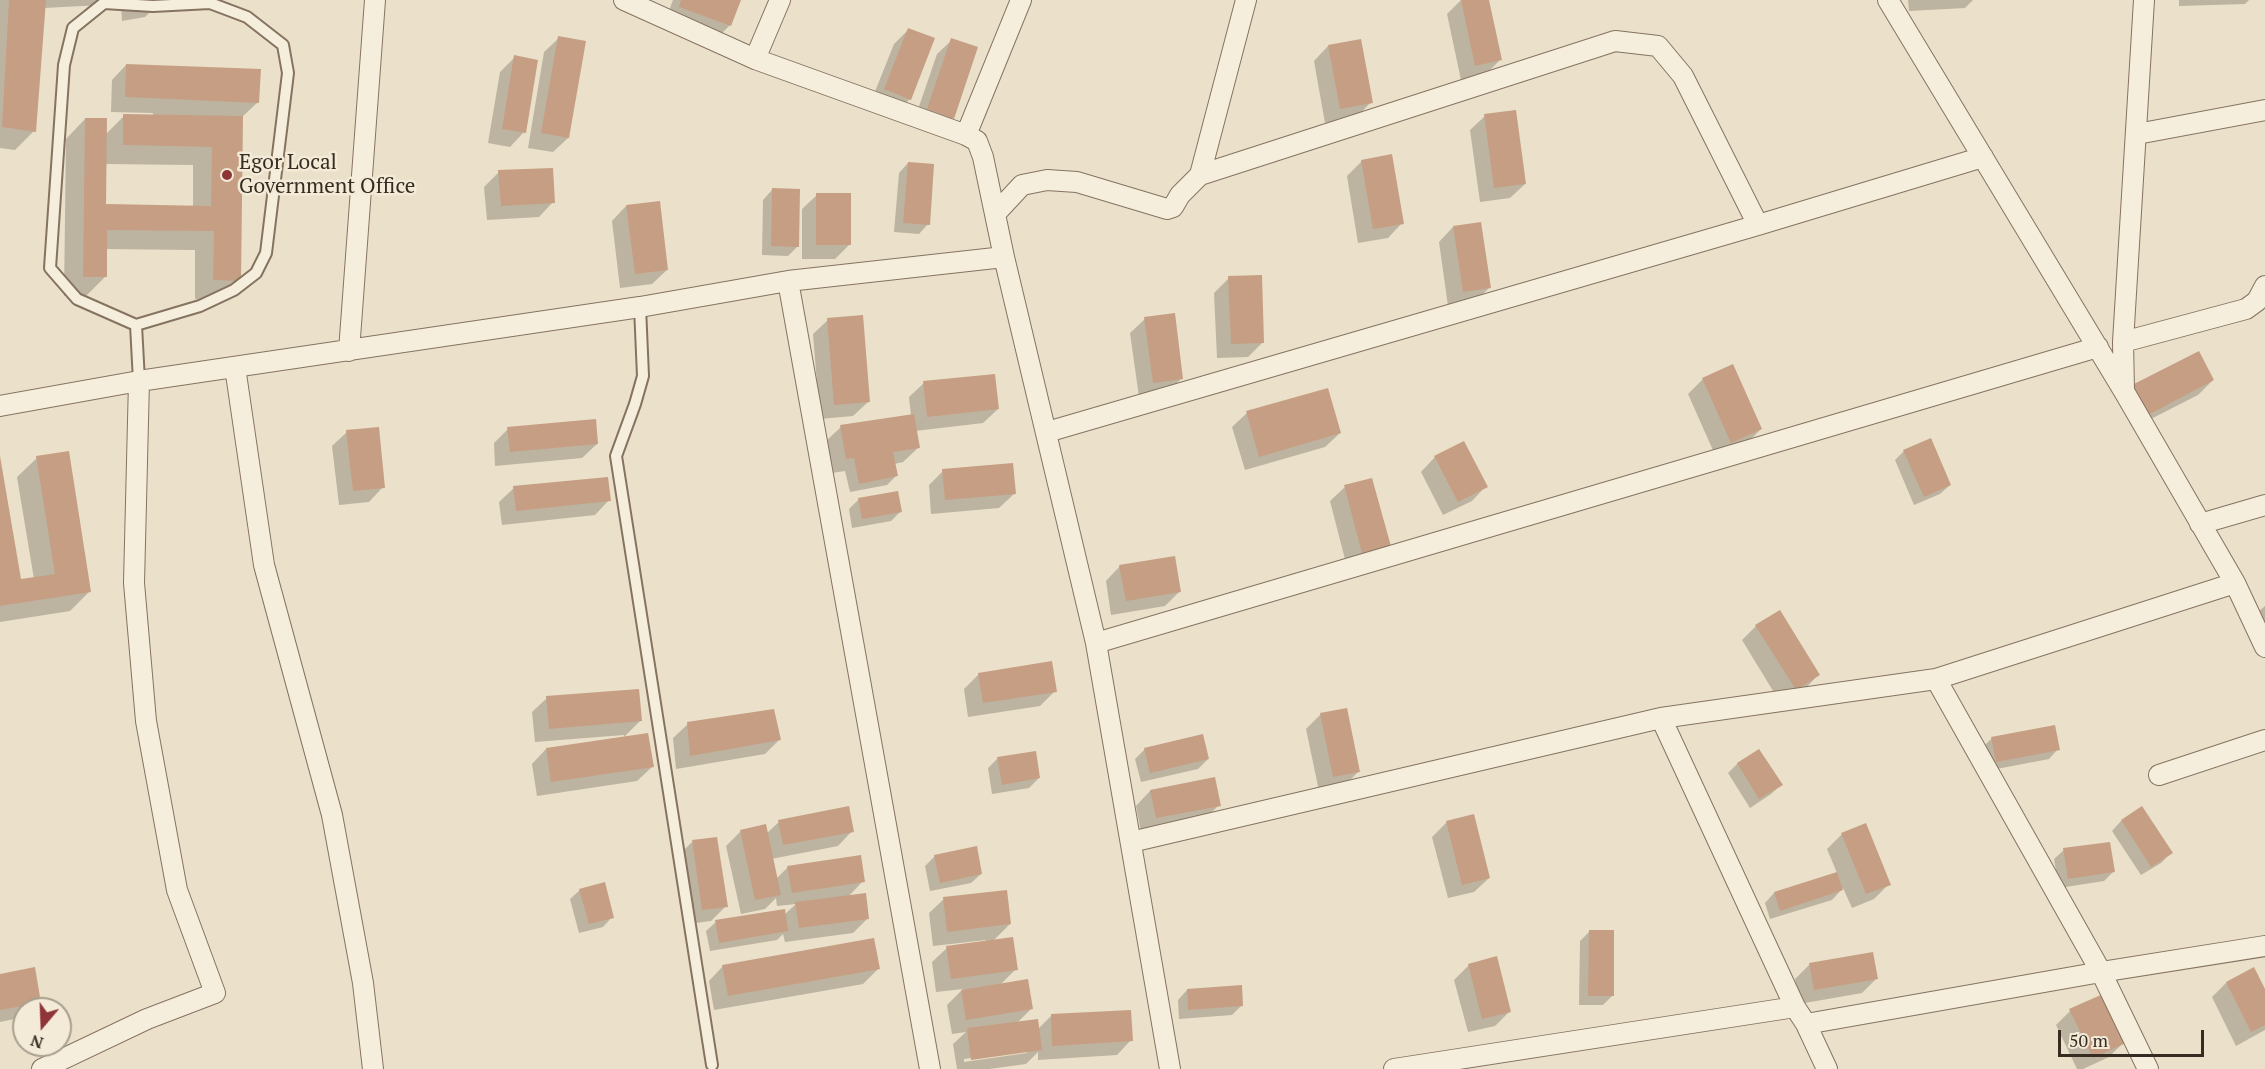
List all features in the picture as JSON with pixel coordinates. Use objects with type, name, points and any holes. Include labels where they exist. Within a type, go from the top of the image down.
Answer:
[{"type":"street","points":[[349,351],[375,0]]},
{"type":"street","points":[[624,0],[755,59],[966,135],[977,141],[983,157],[1004,257],[1096,643],[1170,1069]]},
{"type":"street","points":[[755,59],[780,0]]},
{"type":"street","points":[[966,135],[1021,0]]},
{"type":"street","points":[[1200,175],[1246,0]]},
{"type":"street","points":[[1888,0],[2125,393],[2235,584],[2265,647]]},
{"type":"street","points":[[2125,393],[2123,342],[2144,0]]},
{"type":"street","points":[[995,214],[1022,185],[1047,180],[1077,182],[1171,209],[1180,195],[1200,175],[1616,41],[1658,46],[1683,76],[1758,225]]},
{"type":"street","points":[[2137,134],[2265,110]]},
{"type":"street","points":[[1047,432],[1758,225],[1983,157]]},
{"type":"street","points":[[0,406],[140,381],[640,308],[788,281],[1004,257]]},
{"type":"street","points":[[788,281],[930,1069]]},
{"type":"street","points":[[2123,342],[2246,309],[2257,301],[2265,286]]},
{"type":"street","points":[[1096,643],[2098,347]]},
{"type":"street","points":[[236,367],[264,565],[332,815],[363,982],[373,1069]]},
{"type":"street","points":[[42,1069],[147,1019],[215,993],[177,890],[146,721],[134,583],[140,381]]},
{"type":"street","points":[[2200,525],[2265,505]]},
{"type":"street","points":[[1131,842],[1661,718],[1936,679],[2235,584]]},
{"type":"street","points":[[1936,679],[2101,972],[2148,1069]]},
{"type":"street","points":[[1661,718],[1795,1007],[1806,1024],[1827,1069]]},
{"type":"street","points":[[2159,775],[2265,740]]},
{"type":"street","points":[[1806,1024],[2101,972],[2265,946]]},
{"type":"street","points":[[1394,1069],[1795,1007]]},
{"type":"lane","points":[[104,3],[153,6],[210,3],[247,17],[283,45],[288,73],[266,253],[255,273],[234,290],[200,306],[136,325],[77,299],[50,268],[64,64],[73,28],[104,3]]},
{"type":"lane","points":[[640,308],[643,376],[616,456],[712,1065]]},
{"type":"lane","points":[[136,325],[140,381]]},
{"type":"building","points":[[9,0],[46,0],[36,132],[2,127]]},
{"type":"building","points":[[681,0],[741,0],[731,26],[679,7]]},
{"type":"building","points":[[1461,0],[1489,0],[1502,60],[1475,66]]},
{"type":"building","points":[[908,28],[935,38],[911,100],[884,89]]},
{"type":"building","points":[[558,36],[586,41],[569,138],[541,133]]},
{"type":"building","points":[[951,38],[978,47],[954,119],[927,109]]},
{"type":"building","points":[[1361,39],[1373,103],[1340,109],[1328,45]]},
{"type":"building","points":[[514,55],[538,60],[526,133],[502,129]]},
{"type":"building","points":[[126,64],[261,69],[259,103],[125,97]]},
{"type":"building","points":[[1516,110],[1526,184],[1494,188],[1484,114]]},
{"type":"building","name":"Egor Local Government Office","points":[[123,114],[243,116],[241,281],[213,280],[214,231],[107,230],[107,277],[83,277],[85,118],[107,118],[106,204],[211,206],[212,147],[123,145]]},
{"type":"building","points":[[1392,154],[1404,224],[1373,229],[1361,160]]},
{"type":"building","points":[[908,162],[934,164],[930,225],[903,223]]},
{"type":"building","points":[[553,168],[555,203],[501,206],[498,170]]},
{"type":"building","points":[[772,188],[800,189],[799,247],[771,246]]},
{"type":"building","points":[[816,193],[851,193],[851,245],[816,245]]},
{"type":"building","points":[[660,201],[668,270],[635,274],[626,205]]},
{"type":"building","points":[[1481,222],[1491,288],[1463,292],[1453,226]]},
{"type":"building","points":[[1262,275],[1264,343],[1231,344],[1228,276]]},
{"type":"building","points":[[1175,313],[1183,379],[1153,383],[1144,317]]},
{"type":"building","points":[[863,315],[870,402],[834,405],[827,318]]},
{"type":"building","points":[[2199,351],[2214,380],[2148,415],[2132,385]]},
{"type":"building","points":[[1733,364],[1762,429],[1731,443],[1702,378]]},
{"type":"building","points":[[995,374],[999,409],[927,417],[923,381]]},
{"type":"building","points":[[1328,388],[1341,433],[1259,457],[1246,411]]},
{"type":"building","points":[[914,414],[920,448],[893,452],[898,476],[859,484],[854,458],[846,459],[840,425]]},
{"type":"building","points":[[596,419],[598,444],[510,452],[507,427]]},
{"type":"building","points":[[379,427],[385,488],[353,491],[346,430]]},
{"type":"building","points":[[1931,438],[1951,485],[1924,497],[1903,450]]},
{"type":"building","points":[[1464,441],[1488,487],[1458,502],[1434,456]]},
{"type":"building","points":[[69,451],[91,592],[0,606],[0,456],[21,579],[55,574],[36,456]]},
{"type":"building","points":[[1013,463],[1016,494],[945,500],[942,469]]},
{"type":"building","points":[[608,477],[611,501],[516,511],[513,486]]},
{"type":"building","points":[[1372,478],[1392,550],[1363,557],[1344,485]]},
{"type":"building","points":[[898,491],[902,512],[862,519],[858,498]]},
{"type":"building","points":[[1175,556],[1181,592],[1126,601],[1119,565]]},
{"type":"building","points":[[1780,610],[1820,675],[1796,690],[1755,625]]},
{"type":"building","points":[[1052,661],[1057,692],[983,703],[978,673]]},
{"type":"building","points":[[639,689],[642,721],[549,729],[546,696]]},
{"type":"building","points":[[1347,708],[1360,772],[1333,777],[1320,713]]},
{"type":"building","points":[[774,709],[781,740],[690,756],[687,722]]},
{"type":"building","points":[[2055,725],[2060,750],[1996,762],[1991,737]]},
{"type":"building","points":[[648,733],[654,767],[551,782],[546,748]]},
{"type":"building","points":[[1203,734],[1209,759],[1150,773],[1144,748]]},
{"type":"building","points":[[1759,749],[1783,785],[1759,799],[1737,763]]},
{"type":"building","points":[[1036,751],[1040,778],[1002,785],[997,757]]},
{"type":"building","points":[[1215,777],[1221,806],[1156,818],[1150,790]]},
{"type":"building","points":[[849,806],[854,832],[783,845],[778,820]]},
{"type":"building","points":[[2142,806],[2173,853],[2151,867],[2121,820]]},
{"type":"building","points":[[1474,814],[1490,878],[1462,885],[1446,821]]},
{"type":"building","points":[[1866,823],[1891,885],[1866,894],[1841,833]]},
{"type":"building","points":[[766,824],[781,895],[755,900],[740,830]]},
{"type":"building","points":[[717,837],[728,907],[702,910],[692,840]]},
{"type":"building","points":[[2110,842],[2115,872],[2068,879],[2063,848]]},
{"type":"building","points":[[977,846],[982,874],[940,883],[934,855]]},
{"type":"building","points":[[861,855],[865,882],[792,893],[787,866]]},
{"type":"building","points":[[1837,872],[1843,890],[1780,911],[1774,892]]},
{"type":"building","points":[[605,882],[614,918],[589,924],[579,889]]},
{"type":"building","points":[[1007,890],[1011,924],[947,932],[943,897]]},
{"type":"building","points":[[866,893],[869,919],[799,928],[795,902]]},
{"type":"building","points":[[785,909],[788,931],[719,943],[715,920]]},
{"type":"building","points":[[1589,930],[1614,930],[1614,996],[1588,996]]},
{"type":"building","points":[[1013,937],[1018,970],[951,979],[946,946]]},
{"type":"building","points":[[874,938],[880,969],[728,996],[722,965]]},
{"type":"building","points":[[1873,952],[1878,979],[1814,990],[1809,963]]},
{"type":"building","points":[[1497,956],[1511,1012],[1482,1019],[1468,964]]},
{"type":"building","points":[[35,967],[40,997],[12,997],[12,1008],[0,1010],[0,974]]},
{"type":"building","points":[[2254,967],[2265,989],[2265,1025],[2251,1032],[2226,982]]},
{"type":"building","points":[[1028,979],[1033,1009],[966,1020],[961,990]]},
{"type":"building","points":[[1242,985],[1243,1006],[1188,1010],[1187,989]]},
{"type":"building","points":[[2103,994],[2126,1043],[2093,1058],[2069,1009]]},
{"type":"building","points":[[1131,1010],[1133,1041],[1052,1046],[1051,1014]]},
{"type":"building","points":[[1038,1019],[1042,1050],[971,1060],[967,1028]]},
{"type":"place","name":"Egor Local Government Office","points":[[227,175]]}]
